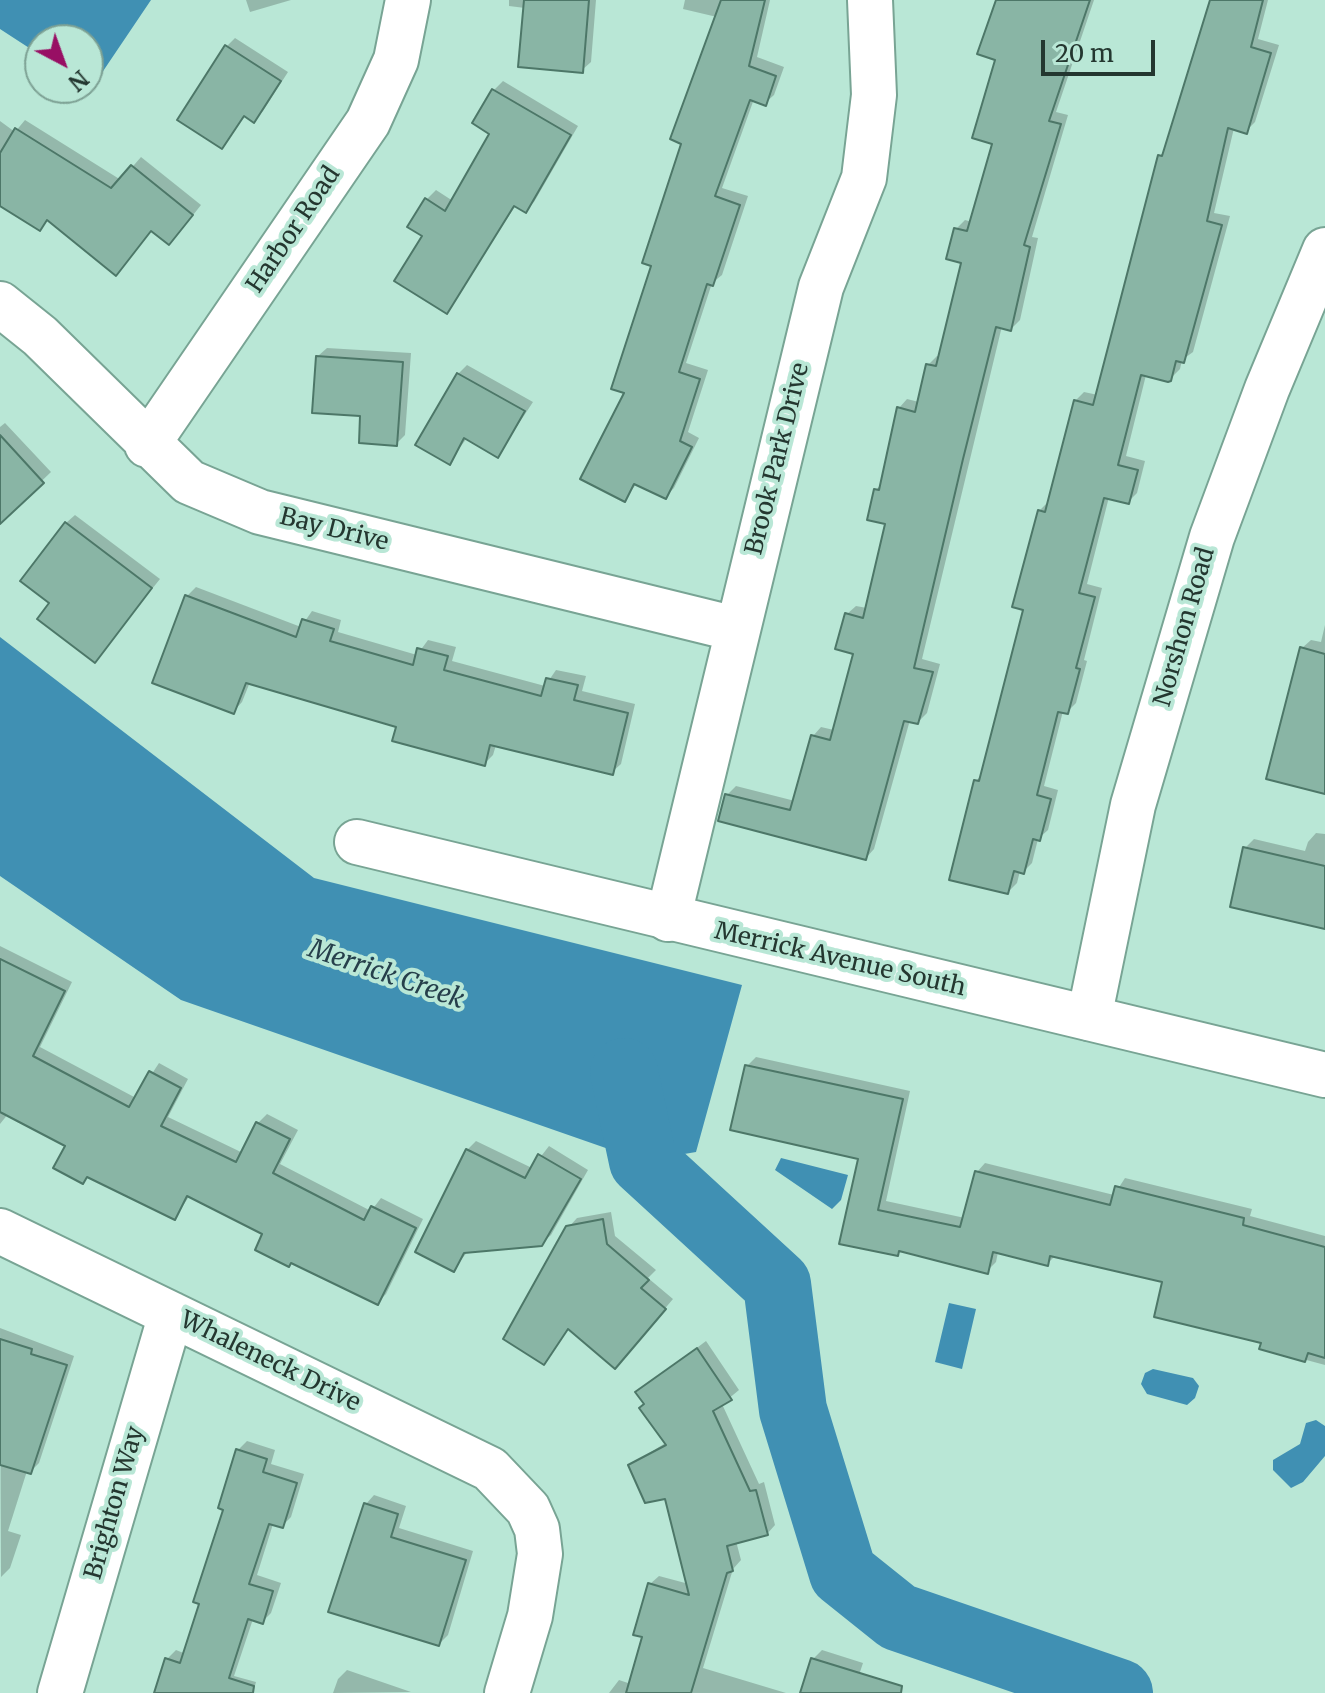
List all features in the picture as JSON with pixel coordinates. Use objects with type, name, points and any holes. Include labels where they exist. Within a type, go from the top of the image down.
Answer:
[{"type":"street","name":"Harbor Road","points":[[147,445],[368,122],[396,60],[408,0]]},
{"type":"street","name":"Brook Park Drive","points":[[668,919],[821,287],[864,178],[874,95],[870,0]]},
{"type":"street","name":"Norshon Road","points":[[1089,1018],[1133,805],[1212,537],[1267,389],[1325,250]]},
{"type":"street","name":"Bay Drive","points":[[0,304],[40,336],[147,445],[189,482],[260,512],[736,629]]},
{"type":"street","name":"Merrick Avenue South","points":[[357,842],[1325,1075]]},
{"type":"street","name":"Whaleneck Drive","points":[[0,1231],[490,1469],[528,1509],[537,1529],[540,1554],[530,1616],[507,1693]]},
{"type":"street","name":"Brighton Way","points":[[60,1693],[171,1314]]},
{"type":"water","points":[[0,0],[151,0],[104,70],[104,24],[24,24],[24,45],[0,29]]},
{"type":"water","name":"Merrick Creek","points":[[0,637],[314,878],[742,985],[696,1152],[643,1161],[181,1000],[0,876]]},
{"type":"water","points":[[781,1158],[848,1175],[841,1200],[832,1209],[775,1170]]},
{"type":"water","points":[[949,1303],[976,1309],[962,1369],[935,1362]]},
{"type":"water","points":[[1153,1369],[1193,1378],[1199,1386],[1195,1398],[1187,1405],[1147,1394],[1141,1384],[1145,1373]]},
{"type":"water","points":[[1316,1420],[1325,1426],[1325,1456],[1303,1482],[1291,1488],[1273,1470],[1273,1460],[1300,1444],[1306,1423]]},
{"type":"building","points":[[524,0],[589,0],[583,73],[518,67]]},
{"type":"building","points":[[721,0],[765,0],[749,66],[776,76],[766,106],[750,100],[715,196],[740,205],[713,286],[707,284],[679,372],[700,379],[680,441],[692,447],[666,499],[634,484],[625,502],[580,479],[624,393],[611,389],[651,266],[642,263],[681,144],[670,139]]},
{"type":"building","points":[[996,0],[1090,0],[1049,121],[1061,124],[1024,245],[1030,247],[1011,331],[996,327],[914,668],[933,672],[918,724],[904,721],[866,860],[718,821],[725,794],[790,810],[811,735],[830,740],[853,654],[835,649],[845,613],[863,618],[885,524],[867,520],[874,489],[879,490],[897,407],[915,412],[926,364],[936,366],[961,263],[946,259],[954,228],[967,231],[992,144],[972,138],[995,60],[977,54]]},
{"type":"building","points":[[1210,0],[1263,0],[1251,47],[1271,53],[1247,134],[1228,128],[1207,221],[1222,225],[1184,363],[1176,361],[1171,381],[1168,382],[1141,375],[1118,465],[1138,470],[1129,504],[1104,498],[1079,593],[1095,597],[1076,668],[1080,669],[1068,714],[1058,712],[1037,795],[1051,799],[1040,841],[1033,839],[1024,874],[1014,871],[1008,894],[949,880],[974,780],[979,781],[1023,610],[1012,607],[1038,510],[1045,512],[1074,400],[1093,405],[1158,155],[1162,156]]},
{"type":"building","points":[[225,45],[281,81],[254,123],[244,116],[222,149],[177,120]]},
{"type":"building","points":[[492,89],[571,135],[526,213],[514,206],[447,314],[394,281],[422,236],[407,227],[425,198],[445,211],[489,134],[472,123]]},
{"type":"building","points":[[15,128],[111,188],[131,165],[193,215],[169,245],[151,231],[116,276],[47,220],[40,231],[0,206],[0,153]]},
{"type":"building","points":[[316,356],[403,362],[397,446],[359,443],[360,416],[312,413]]},
{"type":"building","points":[[457,373],[525,411],[498,458],[464,438],[450,465],[415,445]]},
{"type":"building","points":[[0,435],[44,483],[0,524]]},
{"type":"building","points":[[65,522],[152,588],[95,663],[37,619],[49,603],[20,581]]},
{"type":"building","points":[[185,595],[296,637],[302,619],[334,629],[330,641],[413,665],[417,648],[448,656],[444,670],[541,696],[546,678],[578,685],[574,700],[628,713],[613,775],[490,745],[485,766],[392,741],[396,727],[246,683],[234,714],[152,683]]},
{"type":"building","points":[[1300,647],[1325,654],[1325,794],[1266,779]]},
{"type":"building","points":[[1243,847],[1325,866],[1325,929],[1230,907]]},
{"type":"building","points":[[0,959],[65,991],[33,1056],[129,1107],[149,1071],[181,1088],[161,1126],[236,1162],[256,1122],[290,1139],[273,1173],[364,1220],[371,1206],[416,1228],[378,1305],[291,1263],[289,1267],[255,1250],[262,1234],[187,1196],[175,1220],[87,1177],[83,1184],[53,1168],[65,1146],[0,1112]]},
{"type":"building","points":[[745,1065],[903,1099],[878,1210],[960,1227],[975,1171],[1110,1205],[1115,1186],[1244,1218],[1243,1225],[1325,1247],[1325,1358],[1308,1353],[1305,1362],[1259,1349],[1261,1343],[1154,1317],[1162,1282],[1050,1256],[1048,1266],[993,1252],[988,1274],[899,1251],[898,1256],[839,1244],[858,1159],[730,1130]]},
{"type":"building","points":[[466,1149],[525,1178],[538,1154],[581,1179],[542,1246],[464,1253],[454,1272],[415,1252]]},
{"type":"building","points":[[603,1219],[607,1244],[649,1280],[641,1288],[666,1309],[615,1369],[568,1329],[544,1365],[503,1339],[566,1226]]},
{"type":"building","points":[[0,1339],[32,1349],[31,1354],[67,1365],[31,1474],[0,1465]]},
{"type":"building","points":[[697,1348],[732,1400],[713,1411],[750,1491],[756,1490],[768,1535],[727,1546],[733,1571],[727,1573],[691,1693],[626,1693],[642,1637],[633,1635],[648,1583],[689,1595],[665,1499],[645,1503],[628,1465],[666,1445],[639,1408],[644,1404],[635,1392]]},
{"type":"building","points":[[236,1449],[267,1459],[263,1472],[297,1483],[283,1528],[269,1524],[249,1584],[273,1591],[263,1624],[248,1619],[229,1678],[254,1686],[253,1693],[154,1693],[165,1658],[180,1663],[199,1604],[193,1602],[223,1510],[218,1508]]},
{"type":"building","points":[[364,1503],[398,1514],[391,1537],[466,1560],[439,1646],[328,1612]]},
{"type":"building","points":[[811,1658],[902,1686],[901,1693],[800,1693]]},
{"type":"waterway","points":[[624,1072],[643,1161],[777,1284],[793,1410],[843,1573],[898,1617],[1119,1693]]}]
